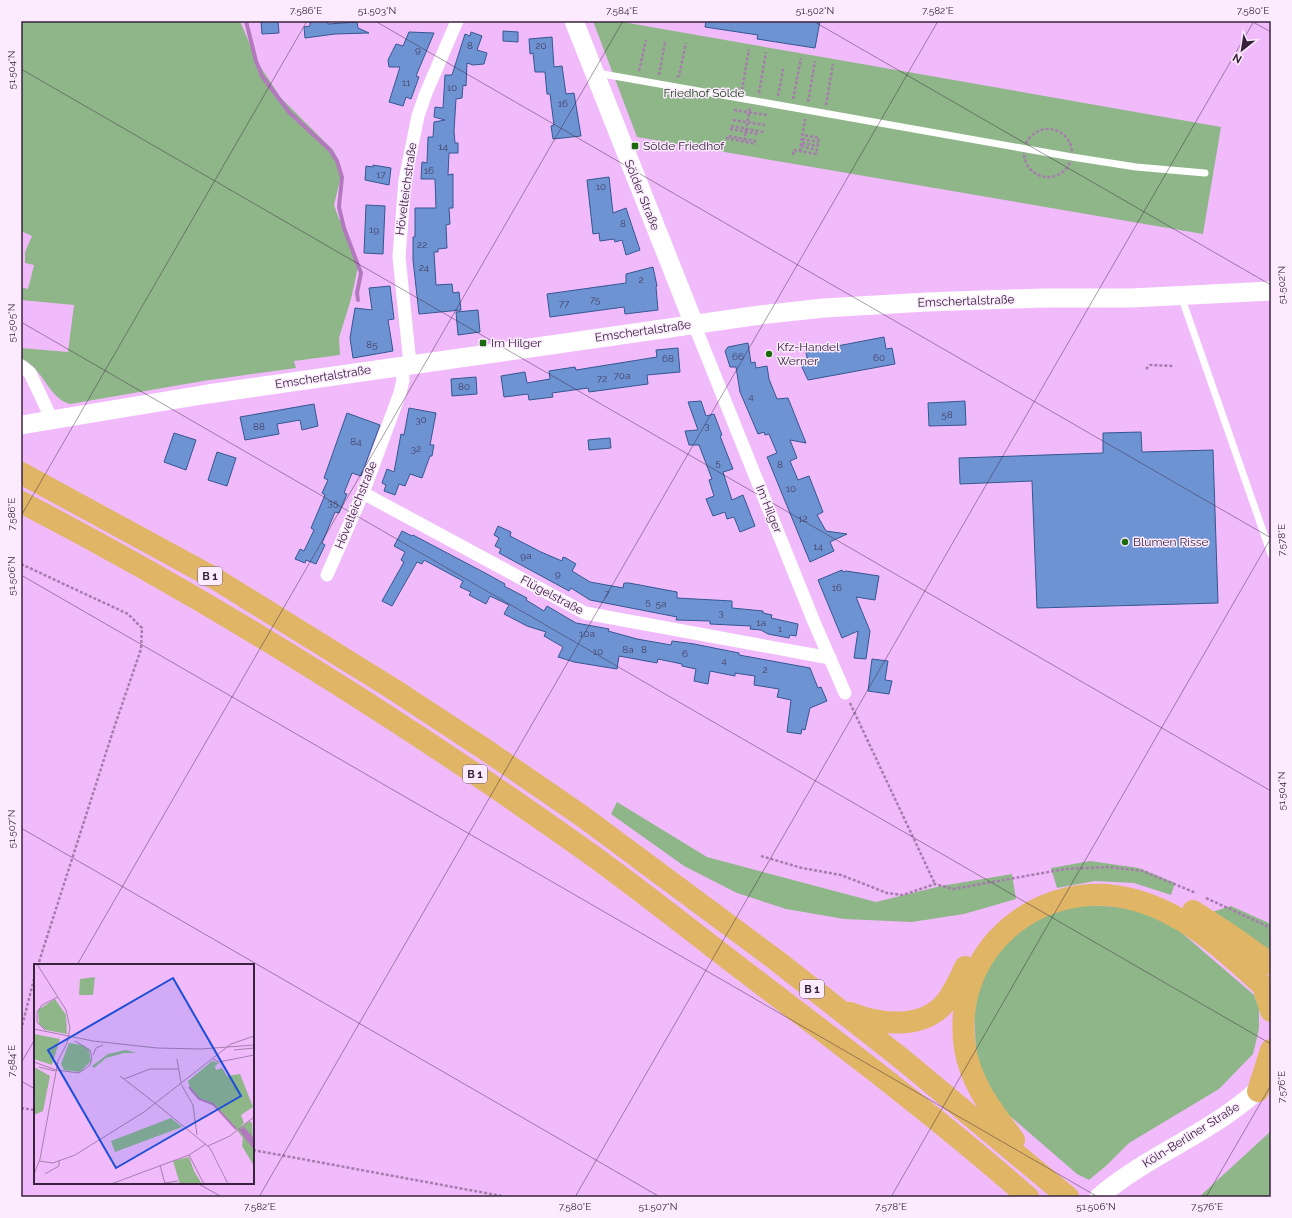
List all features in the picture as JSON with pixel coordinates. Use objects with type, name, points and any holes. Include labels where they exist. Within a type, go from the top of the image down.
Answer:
[{"type":"highway","name":"B 1","points":[[21,473],[214,578],[400,693],[582,816],[698,902],[836,1008],[1068,1197]]},
{"type":"highway","name":"B 1","points":[[21,502],[96,541],[191,594],[322,674],[436,748],[584,849],[900,1090],[1028,1197]]},
{"type":"highway","points":[[836,1008],[859,1017],[883,1022],[909,1022],[930,1015],[945,1003],[956,987],[968,959],[983,936],[1005,914],[1030,900],[1066,890],[1089,886],[1108,885],[1134,888],[1158,894],[1203,917],[1271,964]]},
{"type":"highway","points":[[1036,1170],[988,1107],[979,1090],[968,1063],[963,1032],[966,1002],[974,975],[987,950],[1012,923],[1026,914],[1068,899],[1100,896],[1133,900],[1166,912],[1187,923],[1221,949],[1267,989],[1271,1011]]},
{"type":"highway","points":[[1267,1084],[1271,1050]]},
{"type":"main road","name":"Sölder Straße","points":[[574,21],[694,324]]},
{"type":"main road","name":"Emschertalstraße","points":[[21,425],[406,365],[694,324],[824,308],[1012,299],[1181,296],[1271,291]]},
{"type":"main road","name":"Köln-Berliner Straße","points":[[1103,1193],[1147,1161],[1220,1118],[1267,1084]]},
{"type":"street","name":"Hövelteichstraße","points":[[327,575],[363,493],[400,393],[406,365],[399,257],[404,180],[418,116],[457,21]]},
{"type":"street","name":"Im Hilger","points":[[694,324],[814,622],[845,693]]},
{"type":"street","points":[[21,366],[30,372],[52,420]]},
{"type":"street","name":"Flügelstraße","points":[[363,493],[584,613],[830,658]]},
{"type":"lane","points":[[594,73],[1136,167],[1205,173]]},
{"type":"lane","points":[[1181,296],[1271,554]]},
{"type":"path","points":[[631,79],[641,70],[646,40]]},
{"type":"path","points":[[658,83],[666,42]]},
{"type":"path","points":[[667,85],[679,76],[686,43]]},
{"type":"path","points":[[740,98],[749,49]]},
{"type":"path","points":[[744,140],[749,112],[754,101],[766,52]]},
{"type":"path","points":[[792,107],[800,58]]},
{"type":"path","points":[[824,113],[832,64]]},
{"type":"path","points":[[776,104],[783,69]]},
{"type":"path","points":[[734,110],[767,115]]},
{"type":"path","points":[[733,120],[766,125]]},
{"type":"path","points":[[731,128],[764,132]]},
{"type":"path","points":[[746,130],[758,134]]},
{"type":"path","points":[[729,136],[744,140]]},
{"type":"path","points":[[793,154],[794,150],[816,154],[819,138],[802,137]]},
{"type":"path","points":[[726,138],[756,142]]},
{"type":"path","points":[[802,143],[817,148]]},
{"type":"path","points":[[801,146],[817,148]]},
{"type":"path","points":[[1146,369],[1150,366],[1174,366]]},
{"type":"path","points":[[21,564],[128,614],[142,628],[141,649],[38,964]]},
{"type":"path","points":[[760,856],[802,868],[841,875],[887,893],[903,895],[935,884],[845,693]]},
{"type":"path","points":[[21,1030],[34,979]]},
{"type":"path","points":[[21,1108],[34,1110]]},
{"type":"path","points":[[254,1150],[507,1197]]},
{"type":"green space","points":[[21,21],[240,21],[258,63],[281,98],[333,150],[339,161],[341,176],[334,205],[339,219],[345,225],[358,267],[351,299],[339,338],[340,355],[294,361],[296,368],[203,381],[70,404],[63,401],[51,390],[35,369],[21,358],[21,348],[68,352],[74,305],[21,300],[21,287],[28,289],[34,265],[25,263],[25,252],[32,236],[21,231]]},
{"type":"green space","name":"Friedhof Sölde","points":[[593,21],[617,21],[1221,127],[1203,234],[637,137]]},
{"type":"green space","points":[[617,802],[707,857],[876,902],[941,886],[1012,874],[1016,899],[964,914],[912,922],[844,919],[786,909],[737,893],[684,866],[611,814]]},
{"type":"green space","points":[[1090,861],[1139,868],[1175,883],[1171,895],[1134,883],[1095,881],[1057,888],[1051,868]]},
{"type":"green space","points":[[1064,904],[1139,908],[1175,927],[1254,995],[1259,1008],[1259,1029],[1253,1054],[1219,1089],[1129,1143],[1107,1165],[1089,1180],[1077,1174],[1004,1111],[977,1069],[973,996],[1004,939]]},
{"type":"green space","points":[[1231,906],[1271,924],[1271,954],[1212,912]]},
{"type":"green space","points":[[1271,1131],[1271,1197],[1199,1197]]},
{"type":"building","points":[[261,21],[278,21],[279,33],[262,34]]},
{"type":"building","points":[[310,21],[328,21],[328,24],[357,22],[358,28],[369,33],[335,34],[305,38],[304,27],[310,26]]},
{"type":"building","points":[[706,21],[820,21],[815,48],[757,39],[758,35],[705,27]]},
{"type":"building","points":[[503,31],[518,32],[518,42],[503,41]]},
{"type":"building","points":[[409,32],[434,33],[416,76],[419,77],[411,99],[406,97],[403,106],[389,102],[400,67],[389,67],[388,60],[396,44],[403,46]]},
{"type":"building","points":[[471,32],[482,36],[477,50],[487,53],[484,64],[473,65],[467,63],[466,86],[463,85],[462,98],[456,99],[454,131],[455,143],[458,143],[458,153],[449,153],[448,175],[453,174],[453,208],[449,208],[450,224],[446,225],[447,248],[438,249],[438,252],[434,252],[436,285],[452,284],[453,293],[459,292],[461,310],[419,314],[413,260],[415,208],[436,208],[435,179],[421,179],[422,162],[427,163],[428,137],[433,137],[434,122],[445,120],[434,117],[435,107],[443,108],[445,75],[452,75],[465,34],[470,36]]},
{"type":"building","points":[[552,37],[554,67],[562,66],[566,94],[574,93],[581,136],[553,139],[551,126],[554,125],[550,94],[547,94],[545,72],[535,72],[533,53],[530,54],[529,39]]},
{"type":"building","points":[[373,165],[391,168],[389,185],[365,180],[366,166],[373,167]]},
{"type":"building","points":[[609,177],[613,213],[626,208],[640,250],[626,255],[622,240],[615,242],[614,239],[600,241],[599,233],[593,234],[587,180]]},
{"type":"building","points":[[366,205],[385,206],[383,254],[364,253]]},
{"type":"building","points":[[653,267],[657,286],[658,310],[625,314],[624,307],[550,317],[547,294],[626,283],[626,274]]},
{"type":"building","points":[[390,286],[394,319],[388,320],[393,351],[353,358],[350,338],[355,308],[372,310],[369,288]]},
{"type":"building","points":[[478,310],[480,332],[458,335],[456,312]]},
{"type":"building","points":[[884,337],[886,349],[892,348],[895,364],[808,380],[801,365],[808,364],[806,352]]},
{"type":"building","points":[[748,343],[751,363],[755,362],[756,368],[767,366],[769,379],[777,399],[788,398],[806,443],[790,440],[797,458],[790,461],[798,480],[809,476],[823,512],[817,515],[826,531],[847,534],[830,542],[834,551],[810,562],[767,457],[777,453],[769,434],[765,435],[764,432],[758,434],[740,392],[736,367],[730,367],[725,351],[728,347]]},
{"type":"building","points":[[678,348],[680,372],[647,375],[648,384],[589,392],[588,388],[552,393],[553,397],[529,400],[528,394],[504,397],[501,376],[525,372],[527,383],[550,379],[549,371],[575,367],[576,370],[657,357],[656,350]]},
{"type":"building","points":[[476,377],[477,394],[452,396],[451,379]]},
{"type":"building","points":[[701,401],[706,416],[714,414],[722,435],[720,436],[733,469],[723,472],[732,500],[743,495],[755,526],[740,532],[734,517],[727,519],[725,512],[713,516],[706,499],[714,496],[709,480],[712,479],[699,445],[689,445],[685,431],[698,430],[688,402]]},
{"type":"building","points":[[965,401],[966,425],[929,426],[928,403]]},
{"type":"building","points":[[314,404],[318,426],[302,430],[300,420],[277,424],[279,434],[245,440],[240,417]]},
{"type":"building","points":[[409,408],[436,413],[430,445],[434,445],[432,456],[430,456],[422,478],[410,474],[405,486],[399,484],[395,495],[384,491],[386,485],[382,483],[387,469],[394,472],[401,434],[404,435]]},
{"type":"building","points":[[347,413],[380,425],[361,476],[352,473],[344,493],[347,494],[339,513],[335,512],[322,543],[325,545],[316,564],[306,560],[305,563],[295,559],[300,549],[304,551],[314,530],[311,528],[325,495],[322,493],[328,480],[324,478]]},
{"type":"building","name":"Blumen Risse","points":[[1141,432],[1142,452],[1213,450],[1218,603],[1037,608],[1032,481],[960,484],[959,458],[1103,453],[1103,433]]},
{"type":"building","points":[[174,433],[196,440],[186,470],[164,462]]},
{"type":"building","points":[[610,438],[611,448],[589,450],[588,440]]},
{"type":"building","points":[[217,452],[236,458],[227,486],[208,480]]},
{"type":"building","points":[[498,526],[511,532],[510,536],[541,552],[562,561],[563,557],[566,558],[576,564],[572,571],[590,582],[623,588],[624,583],[629,583],[677,592],[677,598],[732,601],[732,608],[763,611],[763,613],[772,615],[771,618],[798,624],[796,636],[790,635],[789,638],[768,634],[761,630],[750,629],[751,626],[710,624],[710,621],[676,620],[677,617],[590,600],[571,588],[569,591],[499,553],[501,549],[495,546],[499,538],[494,535]]},
{"type":"building","points":[[402,531],[412,536],[413,535],[505,584],[504,586],[527,598],[526,600],[544,611],[547,606],[576,623],[609,629],[608,631],[637,639],[671,645],[672,641],[694,644],[739,653],[739,655],[810,668],[818,688],[821,687],[827,701],[810,708],[805,730],[802,729],[801,734],[787,732],[791,700],[777,697],[779,689],[754,685],[755,676],[735,673],[735,676],[710,671],[708,684],[694,681],[696,669],[682,666],[682,664],[658,659],[657,663],[619,656],[617,669],[574,662],[558,657],[563,647],[544,636],[546,632],[527,626],[504,614],[509,605],[490,596],[486,604],[469,595],[471,592],[460,587],[463,581],[424,560],[422,564],[417,562],[392,606],[382,601],[404,562],[401,560],[405,552],[394,546]]},
{"type":"building","points":[[842,570],[843,572],[846,571],[879,576],[875,600],[856,597],[870,631],[866,659],[854,658],[858,631],[842,638],[818,580]]},
{"type":"building","points":[[872,659],[888,661],[885,680],[892,681],[889,694],[868,691]]},
{"type":"waterway","points":[[246,21],[256,61],[262,76],[289,112],[330,150],[337,161],[342,177],[339,207],[344,228],[361,273],[357,293],[358,300]]},
{"type":"place","name":"Sölde Friedhof","points":[[635,146]]},
{"type":"place","name":"Im Hilger","points":[[483,343]]},
{"type":"place","name":"Kfz-Handel Werner","points":[[769,354]]},
{"type":"place","name":"Blumen Risse","points":[[1125,542]]}]
